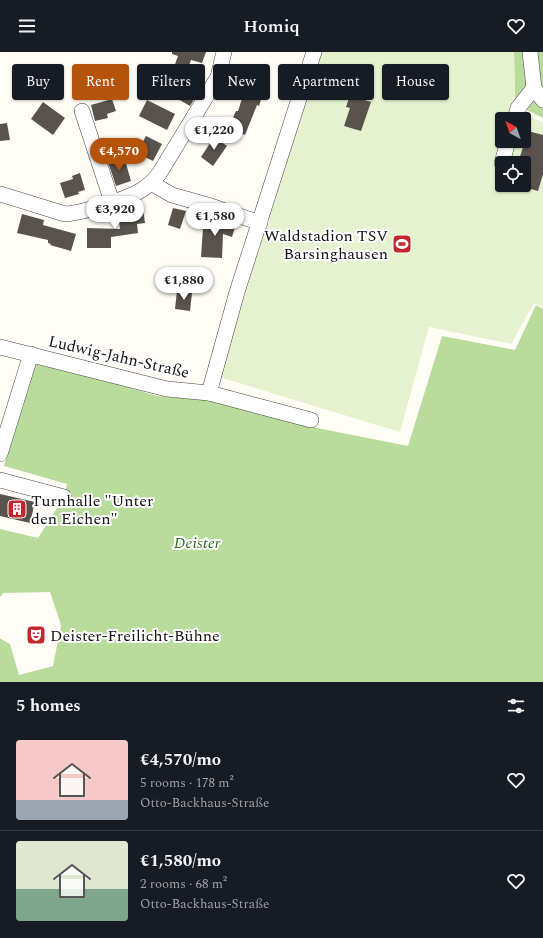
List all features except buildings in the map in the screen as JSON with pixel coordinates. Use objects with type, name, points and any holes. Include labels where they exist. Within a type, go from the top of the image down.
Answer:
[{"type":"street","points":[[0,194],[65,214],[74,213],[112,202],[142,190],[151,184],[159,174],[218,77],[224,52]]},
{"type":"street","name":"Ludwig-Jahn-Straße","points":[[0,347],[167,389],[209,393],[237,292],[314,52]]},
{"type":"street","points":[[517,112],[518,108],[538,94],[530,52]]},
{"type":"street","points":[[82,111],[112,202]]},
{"type":"street","points":[[151,184],[172,195],[260,223]]},
{"type":"street","points":[[0,454],[31,354]]},
{"type":"street","points":[[209,393],[312,420]]},
{"type":"street","points":[[0,480],[64,497]]},
{"type":"green space","name":"Waldstadion TSV Barsinghausen","points":[[321,52],[514,52],[515,104],[512,109],[519,112],[495,112],[495,148],[531,148],[531,117],[543,122],[543,307],[534,303],[511,344],[429,327],[400,432],[219,377],[306,100],[374,100],[374,64],[317,64]]},
{"type":"green space","points":[[514,52],[543,52],[543,118],[515,104]]},
{"type":"green space","name":"Deister","points":[[536,305],[543,309],[543,682],[0,682],[0,638],[10,644],[19,675],[53,666],[61,625],[50,592],[3,593],[0,597],[0,529],[38,538],[64,497],[67,484],[4,466],[34,359],[157,396],[208,399],[307,426],[408,446],[442,336],[515,350]]},
{"type":"place","name":"Waldstadion TSV Barsinghausen","points":[[402,244]]},
{"type":"place","name":"Turnhalle \"Unter den Eichen\"","points":[[17,509]]},
{"type":"place","name":"Deister-Freilicht-Bühne","points":[[36,635]]}]
